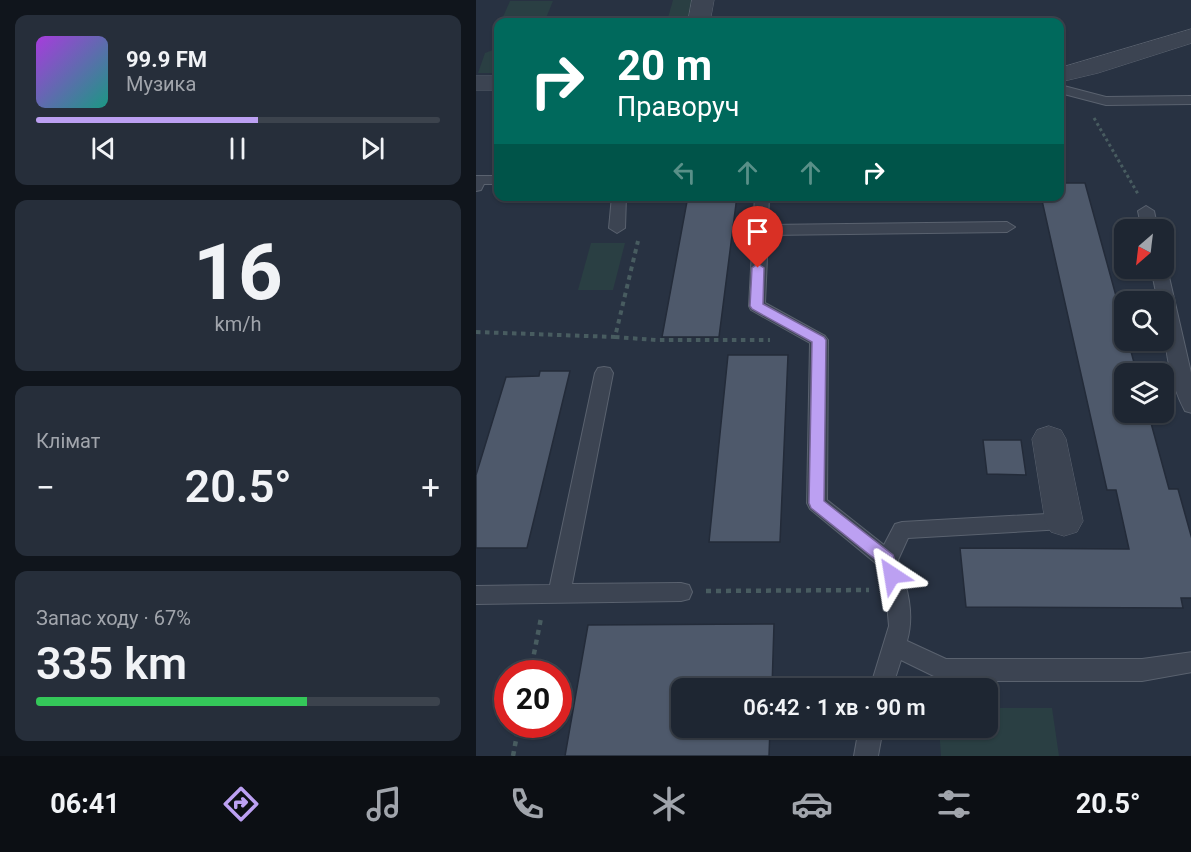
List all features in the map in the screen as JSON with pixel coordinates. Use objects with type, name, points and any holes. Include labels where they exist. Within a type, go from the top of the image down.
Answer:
[{"type":"street","points":[[699,18],[702,0]]},
{"type":"street","points":[[1064,74],[1192,36]]},
{"type":"street","points":[[476,83],[494,83]]},
{"type":"street","points":[[1049,440],[1064,521]]},
{"type":"lane","points":[[1064,90],[1106,101],[1192,100]]},
{"type":"lane","points":[[476,187],[479,180],[494,180]]},
{"type":"lane","points":[[617,228],[619,201]]},
{"type":"lane","points":[[762,201],[757,306],[819,340],[817,503],[887,560],[897,590],[900,626],[884,678]]},
{"type":"lane","points":[[1146,211],[1148,219]]},
{"type":"lane","points":[[759,230],[1007,227]]},
{"type":"lane","points":[[1161,279],[1182,375],[1192,406]]},
{"type":"lane","points":[[553,593],[604,373]]},
{"type":"lane","points":[[887,560],[902,530],[1064,521]]},
{"type":"lane","points":[[476,595],[681,592]]},
{"type":"lane","points":[[895,646],[944,670],[1142,670],[1192,662]]},
{"type":"lane","points":[[866,756],[869,738]]},
{"type":"path","points":[[1090,112],[1146,211]]},
{"type":"path","points":[[615,337],[638,241]]},
{"type":"path","points":[[476,332],[656,340],[819,340]]},
{"type":"path","points":[[681,592],[897,590]]},
{"type":"path","points":[[534,660],[553,593]]},
{"type":"path","points":[[513,756],[517,738]]},
{"type":"green space","points":[[673,0],[694,0],[690,18],[668,18]]},
{"type":"green space","points":[[510,1],[553,1],[546,18],[502,18]]},
{"type":"green space","points":[[494,50],[494,73],[478,73],[485,53]]},
{"type":"green space","points":[[591,243],[625,243],[613,290],[578,290]]},
{"type":"green space","points":[[998,708],[1052,708],[1059,756],[941,756],[940,738],[998,738]]},
{"type":"building","points":[[1064,183],[1085,183],[1115,291],[1114,351],[1131,351],[1134,363],[1114,363],[1114,423],[1151,423],[1169,489],[1178,489],[1192,539],[1192,598],[1181,598],[1183,608],[966,607],[960,548],[1129,549],[1116,490],[1107,490],[1042,201],[1064,201]]},
{"type":"building","points":[[687,201],[736,201],[719,337],[662,337]]},
{"type":"building","points":[[728,355],[788,355],[780,542],[709,542]]},
{"type":"building","points":[[540,371],[570,371],[527,548],[476,548],[476,475],[506,377],[539,376]]},
{"type":"building","points":[[983,440],[1021,440],[1026,475],[987,474]]},
{"type":"building","points":[[774,624],[772,678],[671,678],[671,738],[770,738],[769,756],[565,756],[568,738],[572,738],[572,716],[588,625]]},
{"type":"route","points":[[758,268],[757,306],[819,340],[817,503],[887,560],[892,575]]}]
